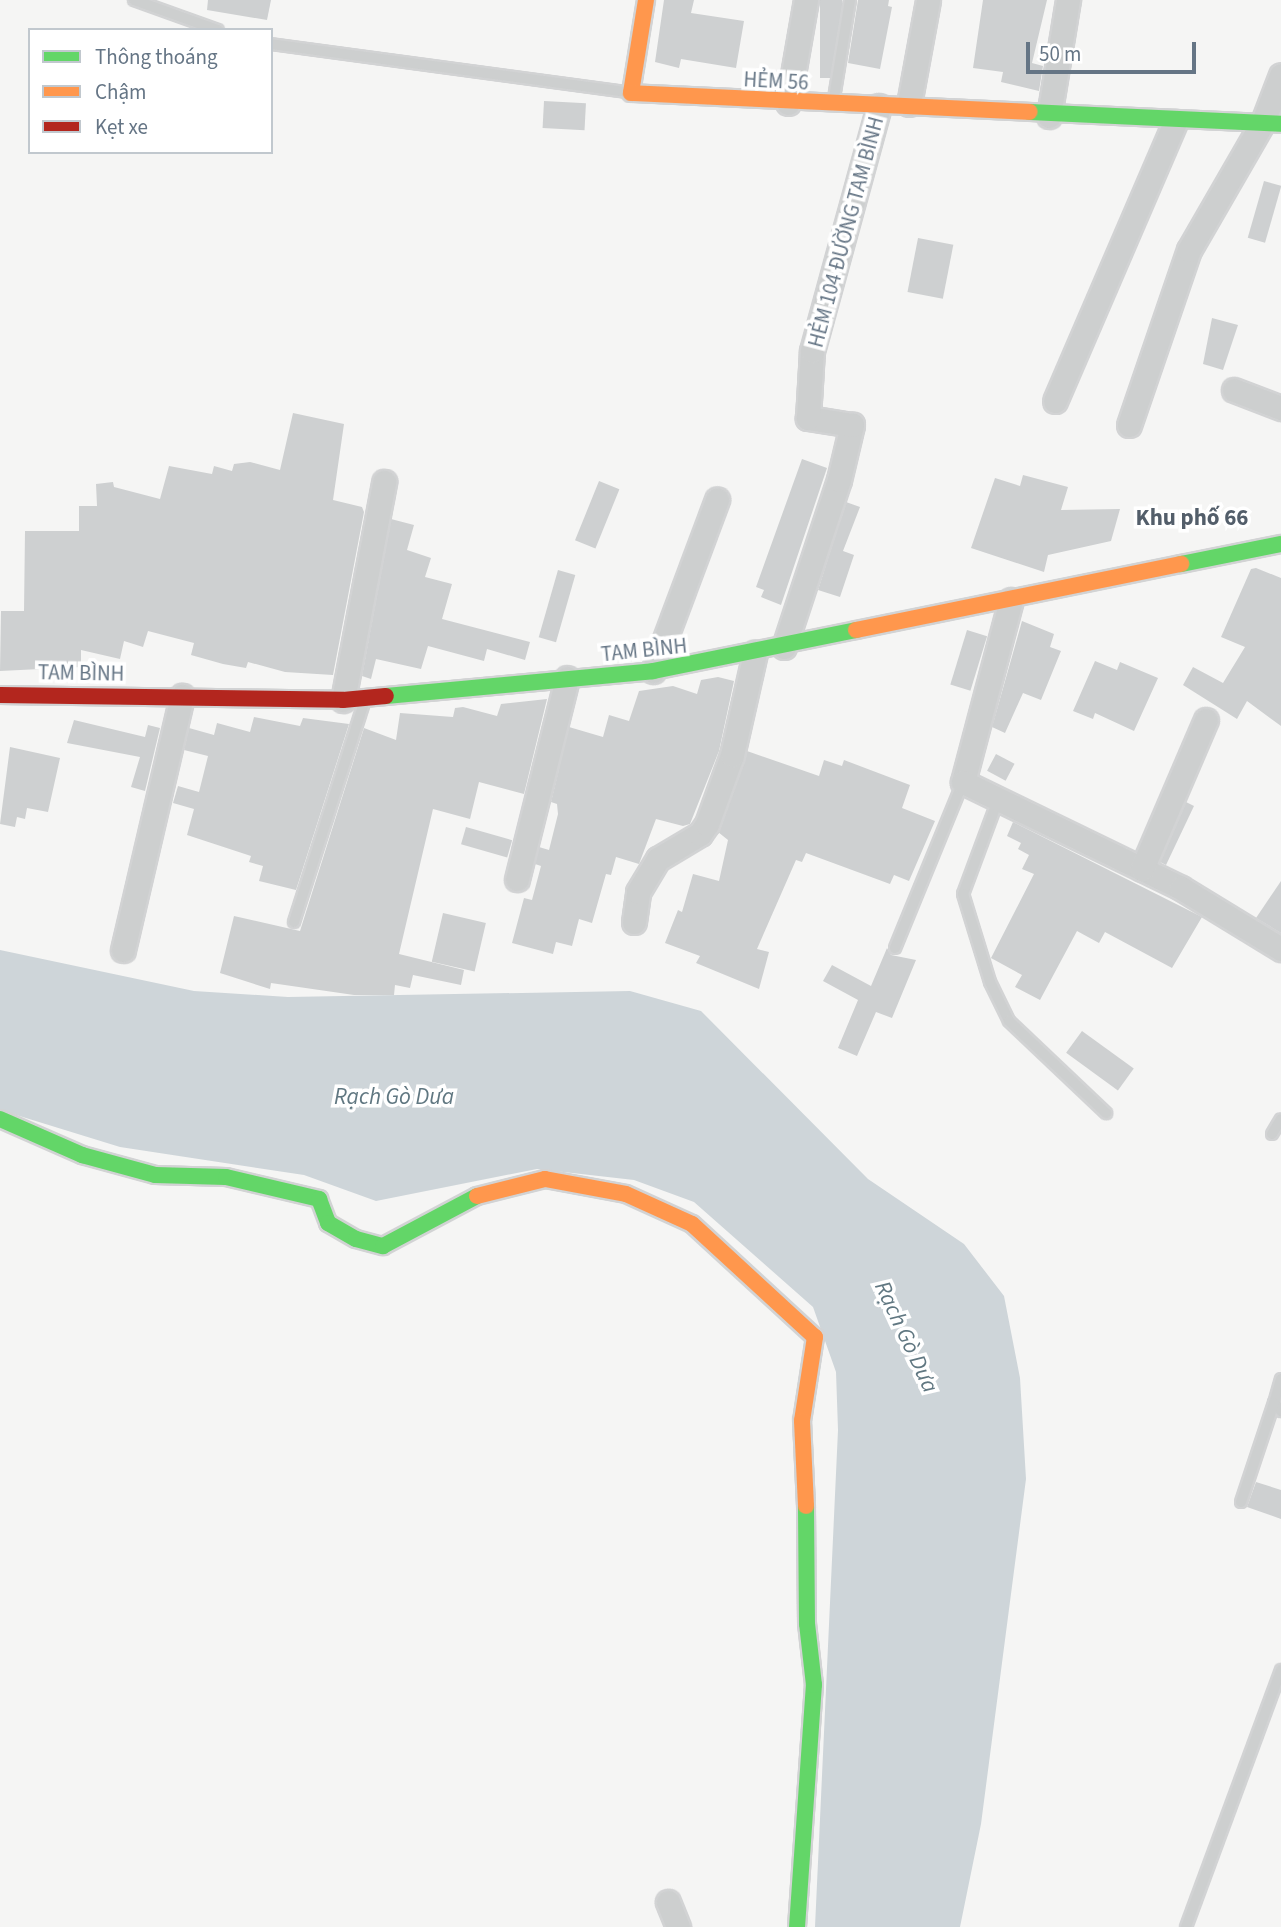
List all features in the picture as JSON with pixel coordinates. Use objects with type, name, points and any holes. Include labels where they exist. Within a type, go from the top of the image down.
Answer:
[{"type":"street","points":[[631,93],[646,0]]},
{"type":"street","points":[[788,103],[806,0]]},
{"type":"street","points":[[909,104],[928,0]]},
{"type":"street","points":[[1049,116],[1068,0]]},
{"type":"street","points":[[1129,425],[1189,250],[1272,123],[1281,75]]},
{"type":"street","name":"HẺM 56","points":[[631,93],[788,103],[879,106],[909,104],[1049,116],[1175,122],[1272,123]]},
{"type":"street","name":"HẺM 104 ĐƯỜNG TAM BÌNH","points":[[784,647],[839,480],[852,425],[808,418],[813,351],[879,106]]},
{"type":"street","points":[[1055,401],[1175,122]]},
{"type":"street","points":[[1234,390],[1281,408]]},
{"type":"street","points":[[354,700],[384,482]]},
{"type":"street","points":[[653,671],[717,500]]},
{"type":"street","name":"TAM BÌNH","points":[[0,695],[354,700],[653,671],[755,653],[1281,544]]},
{"type":"street","points":[[1011,600],[963,782],[1142,869],[1281,950]]},
{"type":"street","points":[[634,922],[638,892],[658,859],[700,834],[707,824],[732,755],[755,653]]},
{"type":"street","points":[[517,879],[567,678]]},
{"type":"street","points":[[123,950],[182,696]]},
{"type":"street","points":[[1142,869],[1206,720]]},
{"type":"street","points":[[0,1119],[82,1155],[155,1175],[226,1177],[319,1199],[328,1223],[356,1239],[383,1246],[486,1191],[545,1179],[626,1194],[692,1224],[815,1337],[802,1421],[809,1554],[807,1624],[814,1685],[797,1927]]},
{"type":"street","points":[[668,1902],[678,1927]]},
{"type":"lane","points":[[134,0],[212,28]]},
{"type":"lane","points":[[832,104],[850,0]]},
{"type":"lane","name":"HẺM 56","points":[[273,44],[631,93]]},
{"type":"lane","points":[[294,922],[354,700]]},
{"type":"lane","points":[[895,948],[963,782]]},
{"type":"lane","points":[[998,800],[963,894],[990,982],[1009,1020],[1107,1113]]},
{"type":"lane","points":[[1272,1135],[1281,1119]]},
{"type":"lane","points":[[1241,1502],[1277,1407],[1281,1379]]},
{"type":"lane","points":[[1186,1927],[1280,1676]]},
{"type":"water","name":"Rạch Gò Dưa","points":[[0,950],[194,991],[288,997],[630,991],[701,1011],[868,1179],[964,1244],[1004,1296],[1020,1378],[1026,1479],[981,1824],[960,1927],[815,1927],[838,1430],[836,1372],[813,1307],[694,1202],[634,1180],[537,1169],[376,1201],[304,1175],[120,1147],[0,1110]]},
{"type":"building","points":[[208,0],[271,0],[267,20],[207,10]]},
{"type":"building","points":[[664,0],[694,0],[691,13],[744,21],[736,68],[681,59],[679,68],[655,62]]},
{"type":"building","points":[[820,0],[842,0],[842,78],[820,78]]},
{"type":"building","points":[[858,0],[889,0],[888,6],[892,7],[880,69],[848,63]]},
{"type":"building","points":[[983,0],[1047,0],[1032,63],[1043,66],[1039,91],[1001,82],[1003,72],[973,68]]},
{"type":"building","points":[[544,101],[586,103],[585,130],[543,128]]},
{"type":"building","points":[[1264,181],[1281,186],[1265,243],[1248,238]]},
{"type":"building","points":[[918,238],[953,245],[943,299],[908,292]]},
{"type":"building","points":[[1212,318],[1238,325],[1223,370],[1203,364]]},
{"type":"building","points":[[293,413],[344,424],[333,500],[362,507],[364,512],[333,675],[285,672],[248,662],[246,668],[223,664],[191,655],[194,643],[148,631],[143,647],[124,641],[120,659],[81,650],[81,667],[0,671],[1,611],[24,611],[25,531],[79,531],[79,506],[97,506],[96,484],[113,482],[114,487],[160,499],[169,466],[212,474],[214,466],[232,471],[234,464],[250,462],[280,470]]},
{"type":"building","points":[[802,459],[827,468],[781,605],[761,597],[764,590],[756,587]]},
{"type":"building","points":[[1023,475],[1068,487],[1061,510],[1120,509],[1111,541],[1048,555],[1044,572],[971,548],[995,478],[1020,486]]},
{"type":"building","points":[[599,481],[619,489],[595,549],[575,540]]},
{"type":"building","points":[[846,502],[860,507],[843,551],[854,555],[840,597],[818,590]]},
{"type":"building","points":[[391,519],[414,525],[407,550],[431,558],[425,577],[452,584],[442,619],[530,642],[525,660],[487,649],[484,661],[428,646],[421,669],[376,659],[371,679],[362,676]]},
{"type":"building","points":[[1256,568],[1281,578],[1281,726],[1247,701],[1237,719],[1183,685],[1193,667],[1223,683],[1245,647],[1221,637],[1251,569]]},
{"type":"building","points":[[558,570],[575,575],[556,642],[539,637]]},
{"type":"building","points":[[1022,621],[1054,634],[1050,647],[1061,651],[1041,700],[1023,693],[1005,733],[992,727]]},
{"type":"building","points":[[967,630],[987,636],[970,691],[950,685]]},
{"type":"building","points":[[1095,661],[1117,670],[1120,662],[1158,678],[1134,731],[1095,713],[1093,719],[1073,711]]},
{"type":"building","points":[[718,677],[734,681],[719,751],[690,824],[683,826],[656,819],[639,864],[616,857],[611,875],[606,874],[592,923],[579,919],[572,946],[556,942],[553,954],[512,943],[524,898],[532,900],[541,866],[535,864],[539,847],[549,850],[558,814],[557,804],[551,802],[569,727],[603,737],[609,715],[629,721],[639,691],[673,686],[697,694],[701,680]]},
{"type":"building","points":[[547,699],[524,794],[479,782],[470,819],[433,809],[399,954],[464,970],[461,985],[413,975],[410,988],[395,985],[394,995],[354,995],[271,983],[270,989],[220,973],[234,916],[300,931],[364,728],[396,740],[400,713],[453,717],[455,708],[463,707],[497,716],[501,704]]},
{"type":"building","points":[[254,717],[300,726],[303,718],[349,724],[296,890],[259,881],[263,866],[249,862],[251,856],[187,835],[194,809],[173,803],[178,786],[199,792],[208,756],[184,750],[189,728],[214,735],[217,723],[250,732]]},
{"type":"building","points":[[74,720],[145,737],[148,725],[160,728],[145,791],[131,787],[140,757],[67,743]]},
{"type":"building","points":[[10,747],[60,758],[48,812],[27,808],[25,819],[17,817],[15,827],[0,824]]},
{"type":"building","points":[[747,751],[819,776],[824,760],[842,766],[844,760],[910,785],[902,808],[935,821],[909,881],[894,875],[890,884],[806,853],[802,862],[796,860],[757,949],[769,952],[759,989],[696,963],[700,956],[665,943],[678,910],[682,912],[693,874],[719,881],[728,840],[718,832]]},
{"type":"building","points":[[996,754],[1015,764],[1006,781],[987,771]]},
{"type":"building","points":[[1186,802],[1194,806],[1166,865],[1160,862]]},
{"type":"building","points":[[1013,822],[1202,917],[1172,968],[1105,932],[1099,943],[1077,931],[1040,1000],[1015,987],[1022,975],[991,958],[1034,874],[1022,869],[1029,855],[1018,849],[1021,843],[1007,836]]},
{"type":"building","points":[[466,827],[512,840],[507,858],[461,844]]},
{"type":"building","points":[[1281,881],[1281,933],[1256,918]]},
{"type":"building","points":[[443,913],[486,923],[475,972],[432,962]]},
{"type":"building","points":[[887,948],[891,955],[916,960],[892,1018],[876,1012],[857,1056],[838,1048],[858,1000],[823,981],[832,965],[871,986]]},
{"type":"building","points":[[1082,1031],[1134,1069],[1118,1090],[1066,1053]]},
{"type":"building","points":[[1256,1482],[1281,1490],[1281,1519],[1247,1507]]},
{"type":"traffic: fast","points":[[1030,112],[1281,124]]},
{"type":"traffic: fast","points":[[1181,564],[1281,544]]},
{"type":"traffic: fast","points":[[386,696],[653,671],[856,630]]},
{"type":"traffic: fast","points":[[0,1119],[82,1155],[155,1175],[226,1177],[319,1199],[328,1223],[356,1239],[383,1246],[477,1196]]},
{"type":"traffic: fast","points":[[797,1927],[814,1685],[807,1624],[806,1506]]},
{"type":"traffic: slow","points":[[646,0],[631,93],[1030,112]]},
{"type":"traffic: slow","points":[[856,630],[1181,564]]},
{"type":"traffic: slow","points":[[477,1196],[545,1179],[626,1194],[692,1224],[815,1337],[802,1421],[806,1506]]},
{"type":"traffic: jam","points":[[0,695],[343,700],[386,696]]},
{"type":"district","name":"Khu phố 66","points":[[1192,518]]}]
